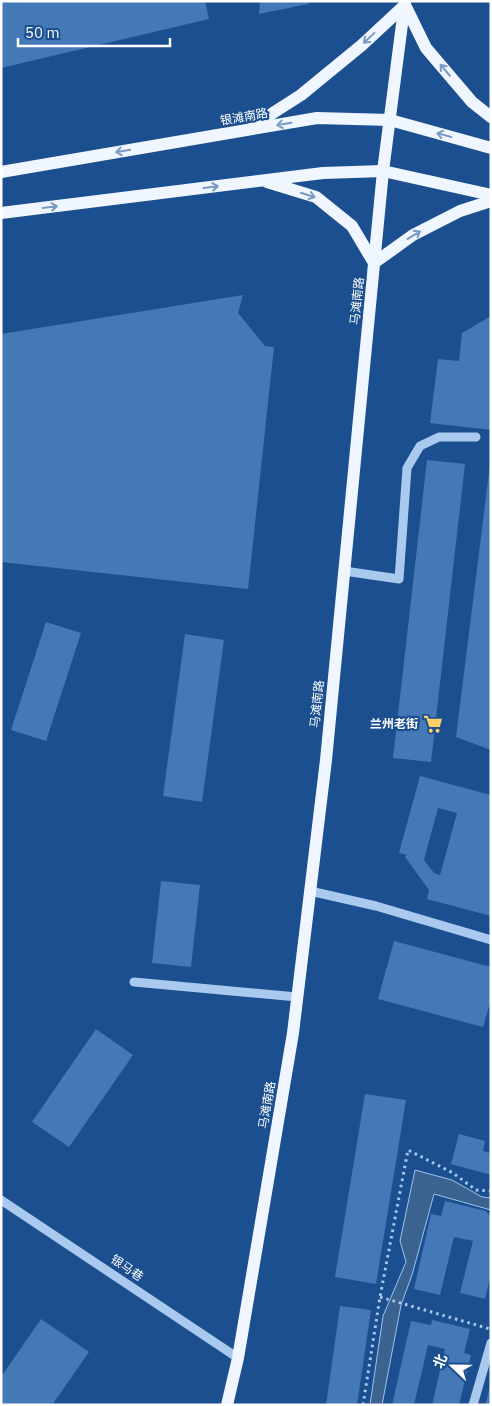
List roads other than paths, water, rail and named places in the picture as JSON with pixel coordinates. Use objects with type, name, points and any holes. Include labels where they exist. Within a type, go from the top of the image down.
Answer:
[{"type":"main road","points":[[245,131],[301,95],[362,45],[405,3],[426,48],[472,102],[491,117]]},
{"type":"main road","name":"马滩南路","points":[[227,1405],[238,1358],[293,1033],[326,760],[383,171],[405,3]]},
{"type":"main road","name":"银滩南路","points":[[1,172],[316,118],[390,120],[491,148]]},
{"type":"main road","points":[[1,213],[323,173],[383,171],[491,195]]},
{"type":"main road","points":[[262,181],[316,197],[352,226],[374,263],[413,235],[460,211],[491,201]]},
{"type":"street","points":[[344,571],[399,579],[407,468],[420,446],[439,437],[476,437]]},
{"type":"street","points":[[310,890],[376,906],[491,940]]},
{"type":"street","points":[[134,982],[297,997]]},
{"type":"street","name":"银马巷","points":[[1,1200],[238,1358]]},
{"type":"street","points":[[473,1405],[488,1364],[491,1343]]},
{"type":"water","points":[[415,1170],[452,1180],[482,1197],[491,1198],[491,1210],[434,1194],[412,1275],[401,1305],[382,1405],[370,1405],[383,1316],[406,1262],[400,1241]]},
{"type":"place","name":"兰州老街","points":[[433,724]]}]
